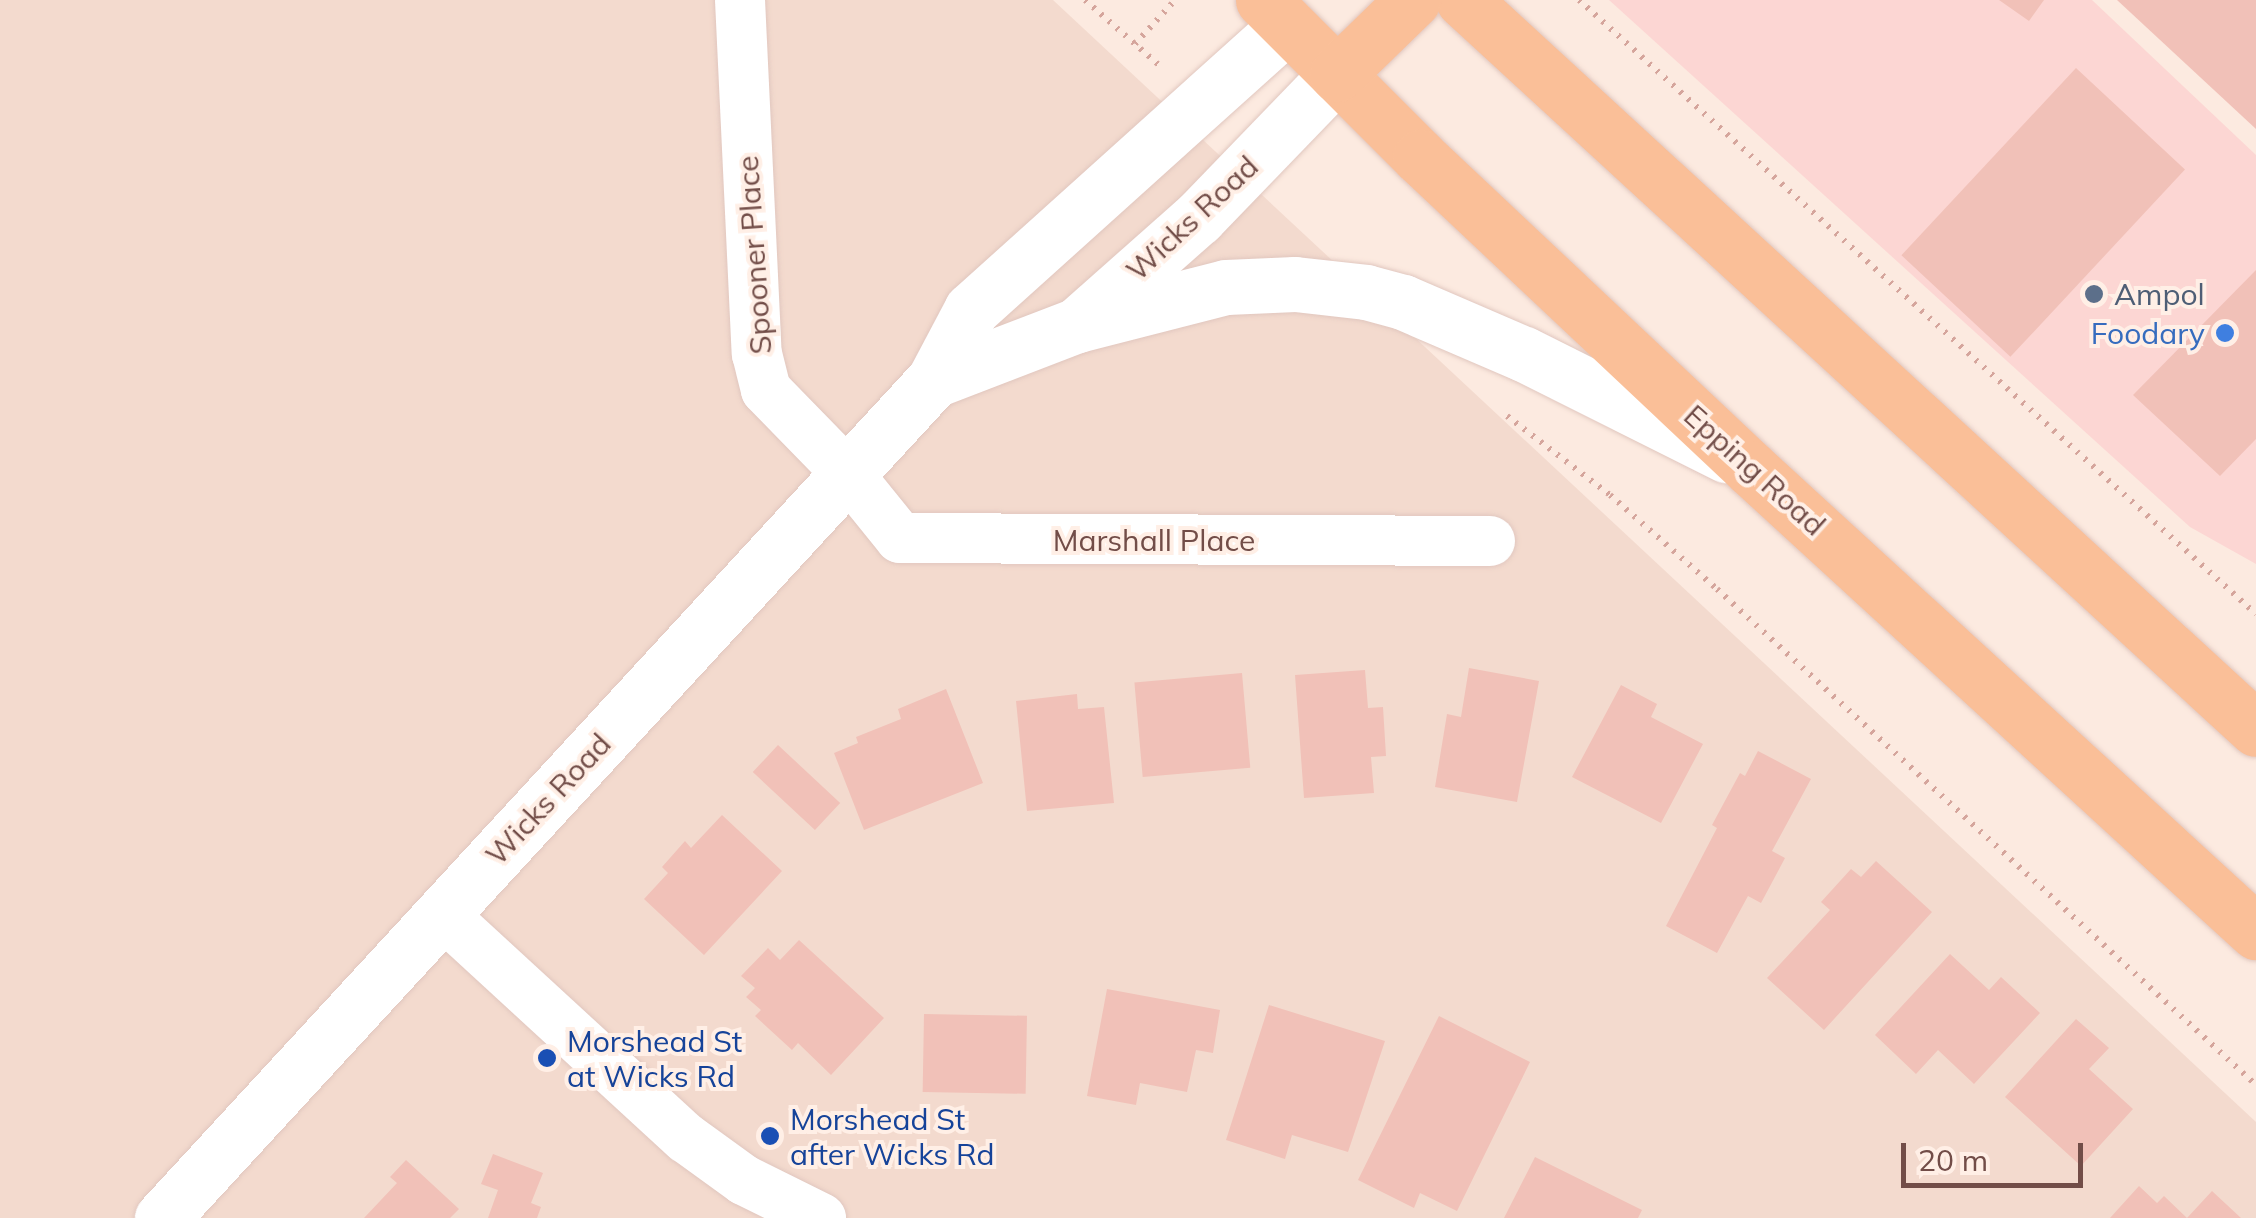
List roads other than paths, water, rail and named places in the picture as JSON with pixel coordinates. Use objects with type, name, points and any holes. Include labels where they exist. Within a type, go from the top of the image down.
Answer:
[{"type":"main road","name":"Wicks Road","points":[[934,380],[1078,325],[1198,218],[1413,0]]},
{"type":"main road","points":[[1463,0],[2256,729]]},
{"type":"main road","name":"Wicks Road","points":[[162,1218],[849,476],[934,380],[971,310],[1288,8]]},
{"type":"main road","name":"Epping Road","points":[[1288,8],[1337,74],[1750,468],[2256,932]]},
{"type":"main road","points":[[1078,325],[1226,287],[1295,284],[1366,292],[1403,302],[1524,354],[1750,468]]},
{"type":"street","name":"Spooner Place","points":[[740,0],[757,354],[766,390],[849,476]]},
{"type":"street","name":"Marshall Place","points":[[849,476],[900,538],[1490,541]]},
{"type":"street","points":[[441,914],[686,1138],[744,1180],[821,1218]]},
{"type":"place","name":"Ampol","points":[[2094,294]]},
{"type":"place","name":"Foodary","points":[[2225,333]]},
{"type":"place","name":"Morshead St at Wicks Rd","points":[[547,1058]]},
{"type":"place","name":"Morshead St after Wicks Rd","points":[[770,1136]]}]
